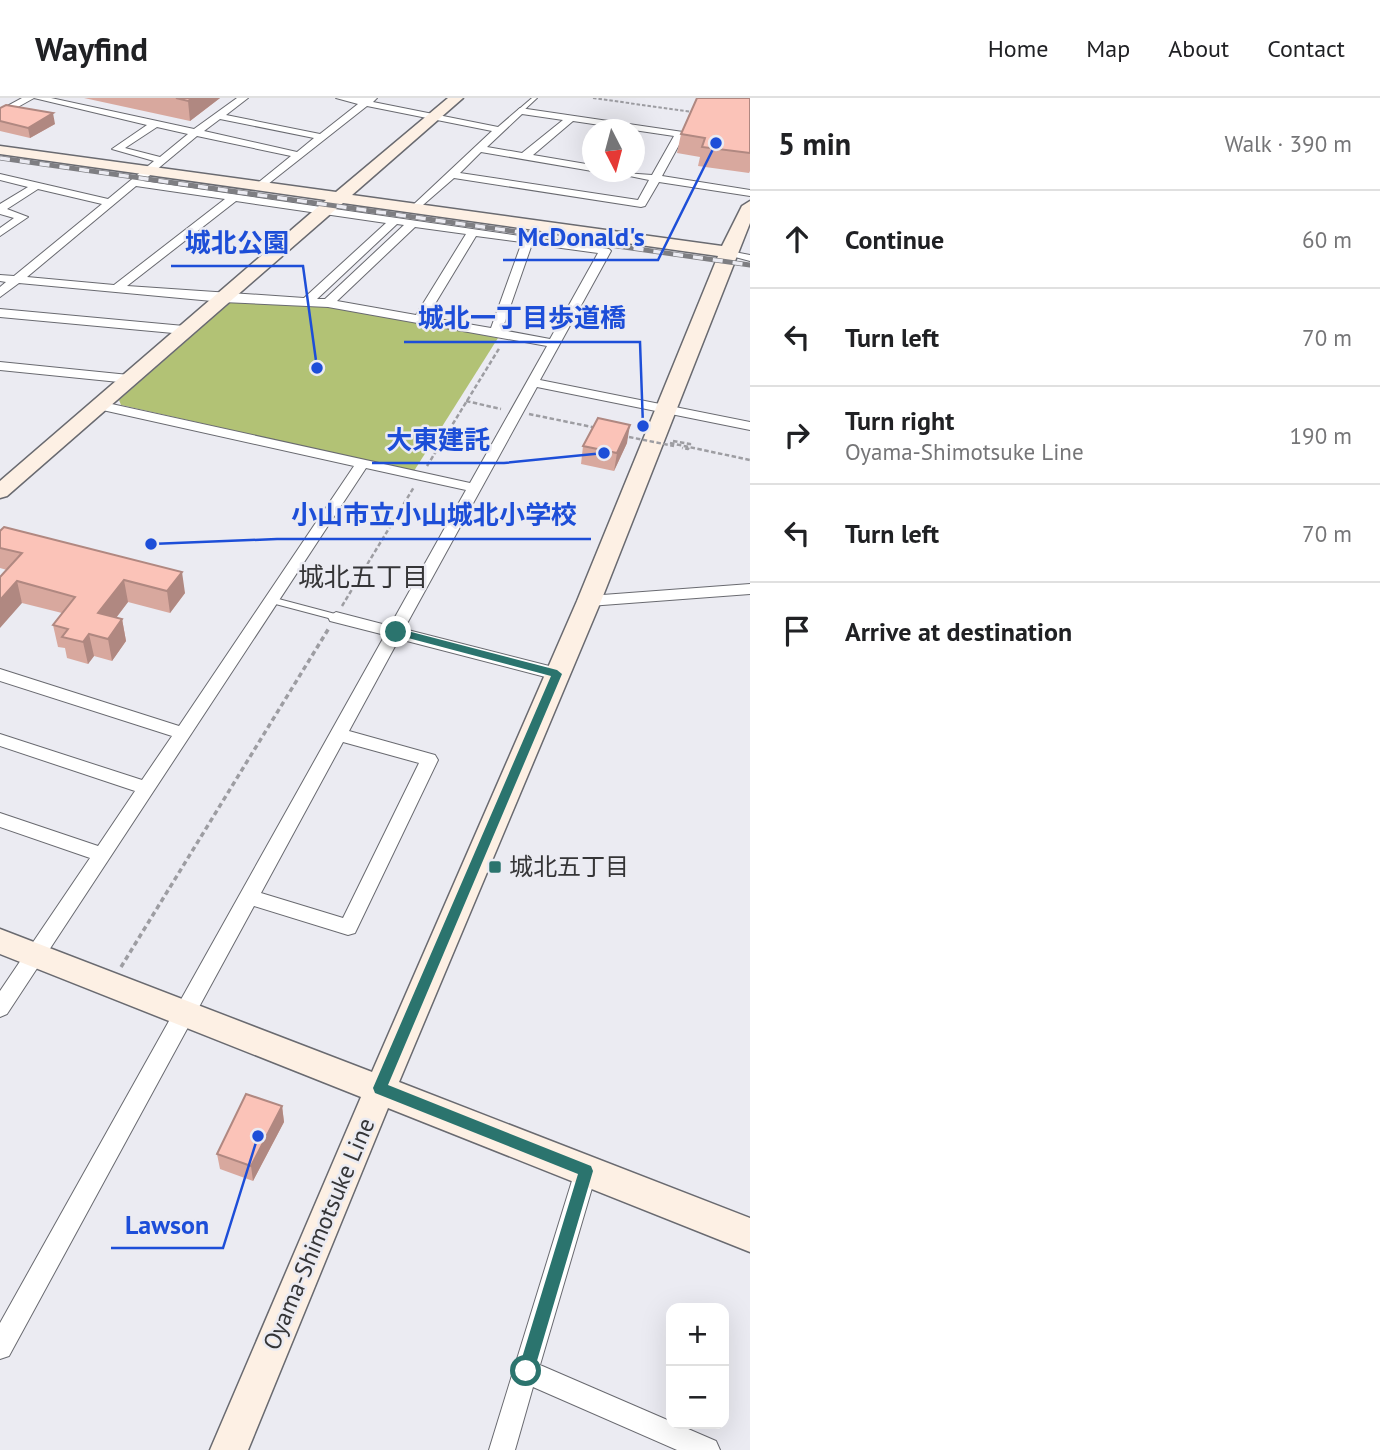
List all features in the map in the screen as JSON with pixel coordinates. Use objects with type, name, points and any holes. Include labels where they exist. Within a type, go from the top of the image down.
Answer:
[{"type":"main road","points":[[0,492],[184,330],[456,98]]},
{"type":"main road","name":"Oyama-Shimotsuke Line","points":[[229,1450],[557,674],[589,601],[667,442],[666,410],[739,255],[750,206]]},
{"type":"main road","points":[[0,941],[184,1015],[380,1088]]},
{"type":"street","points":[[0,114],[29,98]]},
{"type":"street","points":[[38,98],[298,155]]},
{"type":"street","points":[[0,293],[195,133],[243,98]]},
{"type":"street","points":[[341,98],[369,101],[434,118],[500,130]]},
{"type":"street","points":[[259,186],[369,101]]},
{"type":"street","points":[[416,208],[520,111],[582,120]]},
{"type":"street","points":[[219,116],[322,137]]},
{"type":"street","points":[[524,157],[570,118]]},
{"type":"street","points":[[155,124],[117,149],[162,160]]},
{"type":"street","points":[[453,175],[641,204],[680,134],[645,130]]},
{"type":"street","points":[[479,149],[582,167]]},
{"type":"street","points":[[0,150],[739,255]]},
{"type":"street","points":[[577,166],[582,163]]},
{"type":"street","points":[[645,176],[750,193]]},
{"type":"street","points":[[0,177],[111,204]]},
{"type":"street","points":[[0,1347],[605,251],[134,183]]},
{"type":"street","points":[[0,210],[36,186]]},
{"type":"street","points":[[116,289],[233,198]]},
{"type":"street","points":[[0,210],[23,217],[0,233]]},
{"type":"street","points":[[307,302],[393,222]]},
{"type":"street","points":[[328,303],[411,225]]},
{"type":"street","points":[[419,320],[473,232]]},
{"type":"street","points":[[495,334],[528,240]]},
{"type":"street","points":[[0,278],[223,298],[328,303],[553,343]]},
{"type":"street","points":[[0,313],[184,330]]},
{"type":"street","points":[[0,366],[129,379]]},
{"type":"street","points":[[532,382],[750,426]]},
{"type":"street","points":[[98,405],[474,488]]},
{"type":"street","points":[[0,1008],[362,463]]},
{"type":"street","points":[[589,601],[750,589]]},
{"type":"street","points":[[336,617],[557,674]]},
{"type":"street","points":[[0,675],[183,733]]},
{"type":"street","points":[[250,897],[348,927],[429,760],[340,735]]},
{"type":"street","points":[[0,740],[146,788]]},
{"type":"street","points":[[0,820],[101,855]]},
{"type":"street","points":[[380,1088],[750,1235]]},
{"type":"street","points":[[502,1450],[586,1171]]},
{"type":"street","points":[[526,1371],[707,1450]]},
{"type":"lane","points":[[520,111],[535,98]]},
{"type":"lane","points":[[271,600],[336,617]]},
{"type":"path","points":[[593,98],[698,113]]},
{"type":"path","points":[[466,401],[604,429]]},
{"type":"path","points":[[617,435],[667,442],[750,460]]},
{"type":"path","points":[[629,436],[667,442]]},
{"type":"path","points":[[110,985],[336,617]]},
{"type":"green space","points":[[237,301],[350,309],[498,338],[414,471],[121,405],[119,400],[230,303]]},
{"type":"building","points":[[697,98],[750,98],[750,153],[702,147],[705,138],[681,134]]},
{"type":"building","points":[[6,105],[53,113],[28,128],[0,121],[0,108]]},
{"type":"building","points":[[598,418],[630,425],[617,453],[583,446]]},
{"type":"building","points":[[4,527],[182,572],[167,591],[124,580],[98,613],[122,619],[108,639],[89,634],[83,642],[62,637],[68,629],[53,625],[75,597],[17,581],[0,600],[0,577],[22,553],[0,548],[0,531]]},
{"type":"building","points":[[246,1094],[282,1106],[251,1166],[217,1154]]},
{"type":"railway","points":[[0,158],[750,265]]},
{"type":"place","name":"McDonald's","points":[[716,143]]},
{"type":"place","name":"城北公園","points":[[317,368]]},
{"type":"place","name":"城北一丁目歩道橋","points":[[643,426]]},
{"type":"place","name":"大東建託","points":[[604,453]]},
{"type":"place","name":"小山市立小山城北小学校","points":[[151,544]]},
{"type":"place","name":"城北五丁目","points":[[495,867]]},
{"type":"place","name":"Lawson","points":[[258,1136]]},
{"type":"district","name":"城北五丁目","points":[[363,577]]},
{"type":"route","points":[[396,632],[557,674],[380,1088],[586,1171],[526,1371]]}]
